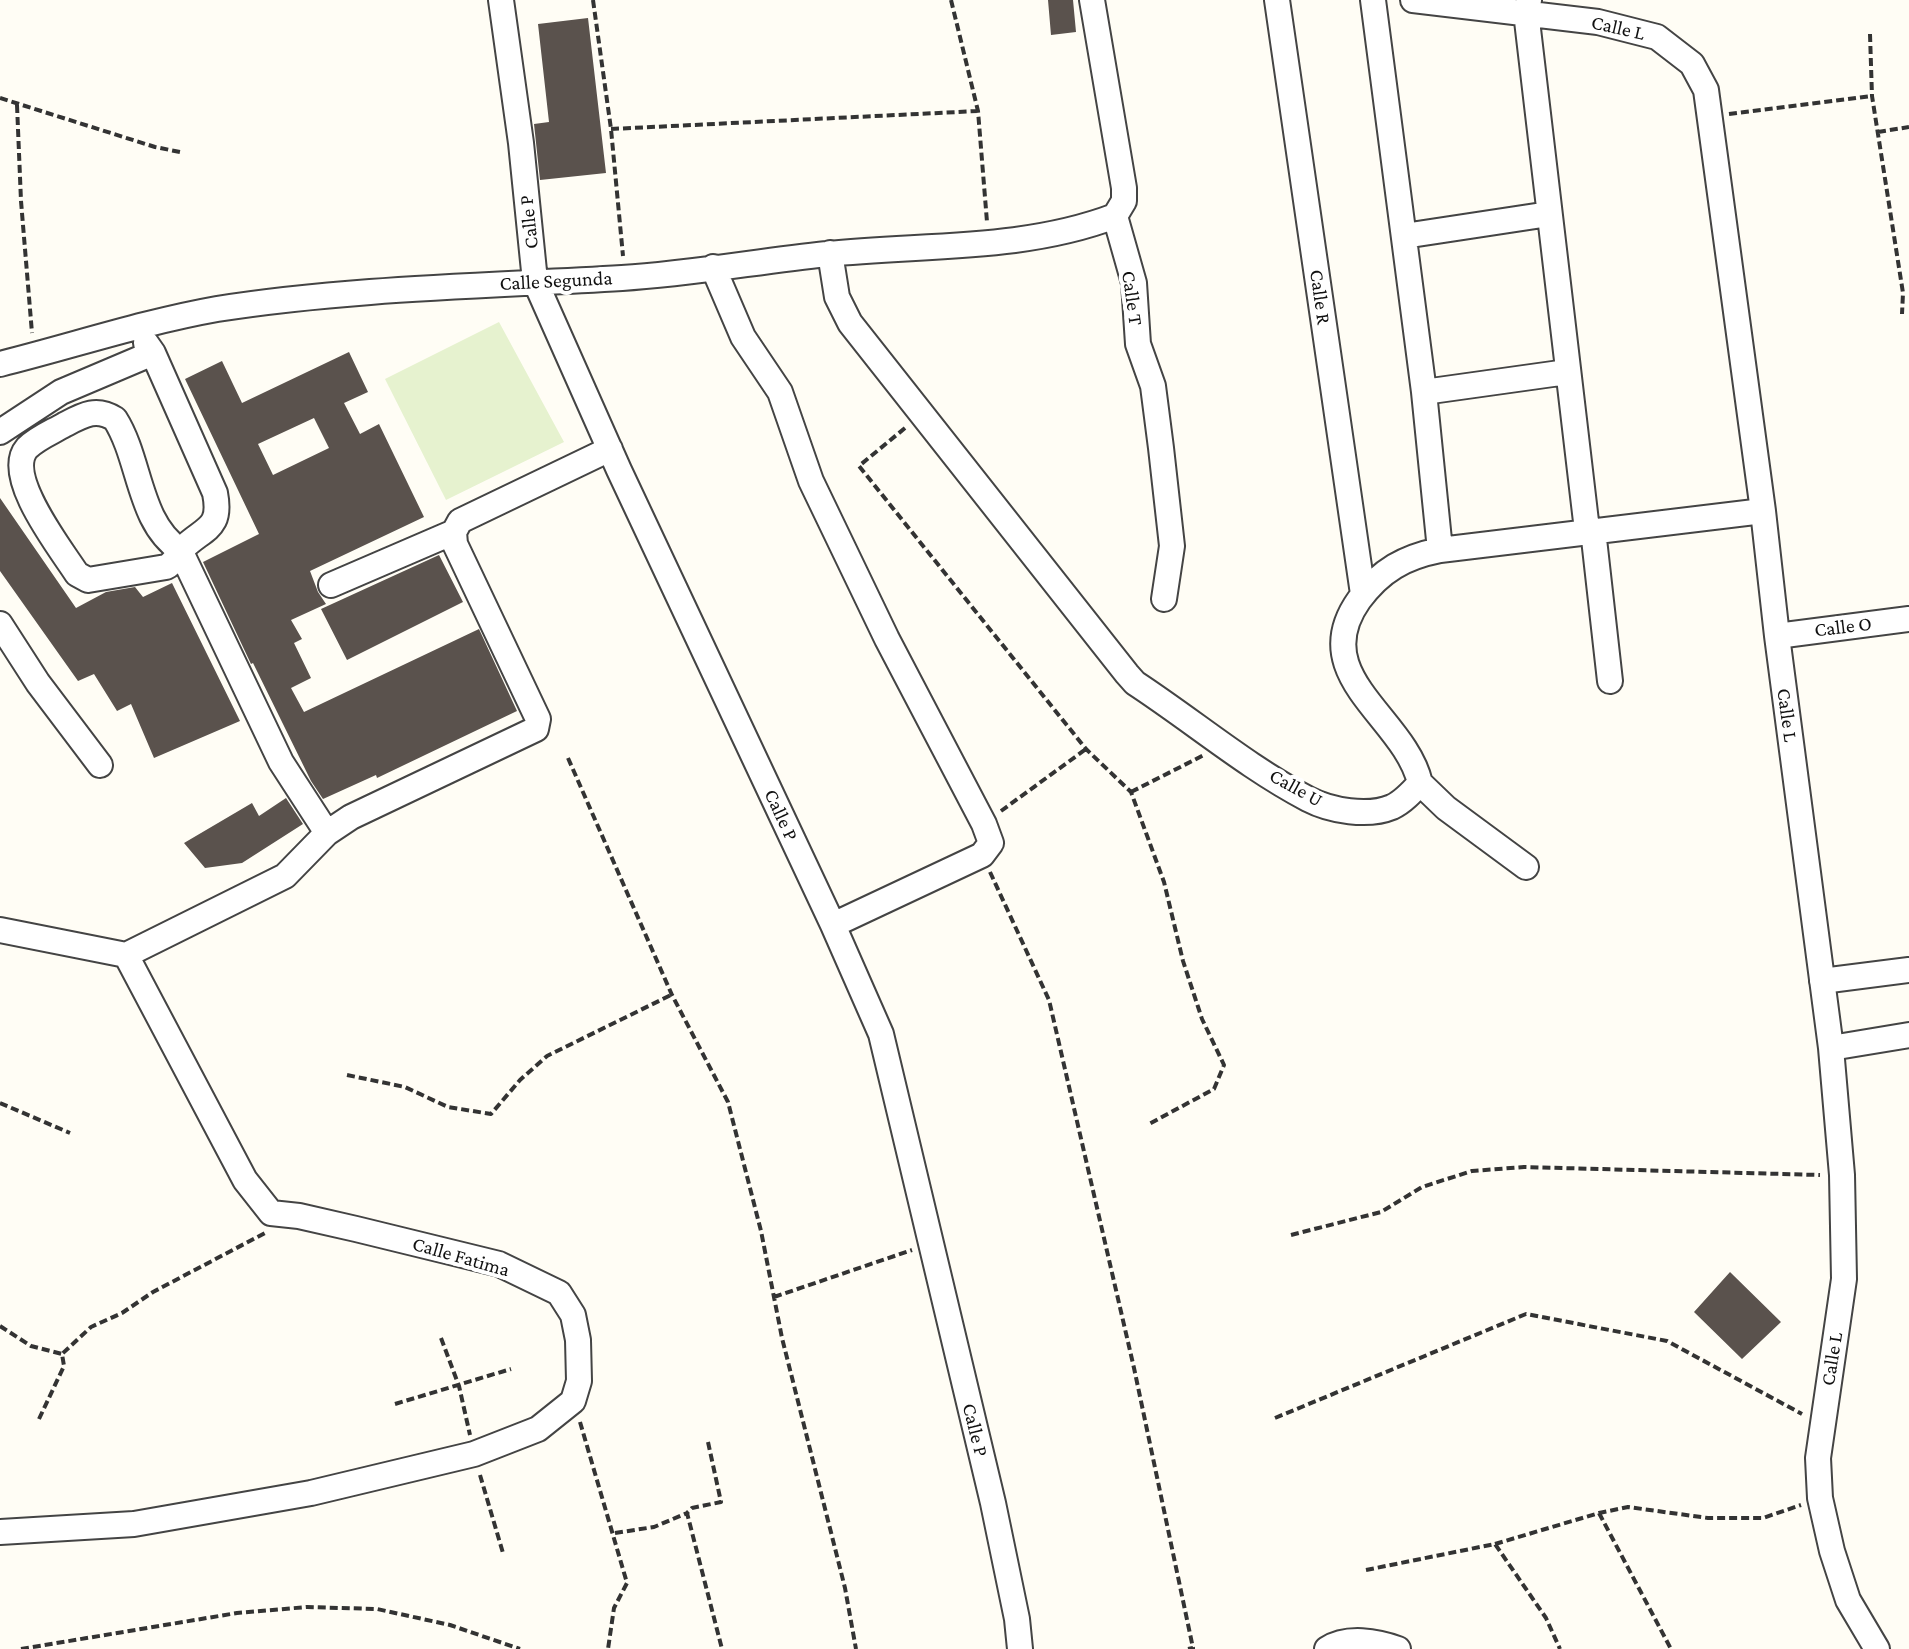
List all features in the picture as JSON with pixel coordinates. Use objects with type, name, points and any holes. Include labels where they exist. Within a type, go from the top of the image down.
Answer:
[{"type":"street","name":"Calle P","points":[[501,0],[521,143],[535,281],[881,1034],[993,1503],[1017,1619],[1020,1649]]},
{"type":"street","name":"Calle T","points":[[1092,0],[1124,188],[1124,201],[1115,216],[1134,283],[1138,344],[1153,386],[1161,448],[1172,546],[1164,599]]},
{"type":"street","name":"Calle R","points":[[1277,0],[1363,594]]},
{"type":"street","points":[[1373,0],[1424,392],[1440,550]]},
{"type":"street","name":"Calle L","points":[[1413,0],[1528,6],[1657,37],[1692,64],[1706,90],[1831,1048],[1842,1175],[1844,1279],[1818,1458],[1820,1498],[1832,1551],[1848,1600],[1877,1649]]},
{"type":"street","points":[[1528,6],[1567,372],[1610,681]]},
{"type":"street","points":[[1404,236],[1549,214]]},
{"type":"street","name":"Calle Segunda","points":[[0,364],[218,309],[379,292],[626,278],[830,253],[990,243],[1076,228],[1115,216]]},
{"type":"street","name":"Calle U","points":[[830,253],[837,297],[843,312],[1135,683],[1310,800],[1348,811],[1393,807],[1420,783]]},
{"type":"street","points":[[713,267],[743,337],[780,392],[811,481],[991,843],[982,855],[833,925]]},
{"type":"street","points":[[0,432],[61,392],[150,348],[215,493],[214,523],[180,550],[173,564],[88,580],[77,574],[26,493],[21,457],[41,437],[87,413],[107,414],[115,419],[153,520],[162,535],[180,550],[281,762],[327,833]]},
{"type":"street","points":[[1424,392],[1567,372]]},
{"type":"street","points":[[0,930],[126,955],[285,876],[327,833],[351,817],[536,729],[538,719],[455,544],[454,532],[460,521],[610,449]]},
{"type":"street","points":[[1526,867],[1446,808],[1420,783],[1409,753],[1359,691],[1347,666],[1343,631],[1348,615],[1363,594],[1396,564],[1413,556],[1590,530],[1763,511]]},
{"type":"street","points":[[331,585],[454,532]]},
{"type":"street","name":"Calle O","points":[[1777,636],[1909,619]]},
{"type":"street","points":[[0,624],[38,683],[100,765]]},
{"type":"street","name":"Calle Fatima","points":[[126,955],[245,1180],[271,1213],[299,1216],[499,1264],[559,1293],[573,1315],[578,1340],[579,1381],[573,1401]]},
{"type":"street","points":[[1822,981],[1909,970]]},
{"type":"street","points":[[1831,1048],[1909,1035]]},
{"type":"street","points":[[0,1532],[134,1524],[311,1493],[474,1454],[538,1429],[573,1401]]},
{"type":"street","points":[[1327,1649],[1335,1644],[1359,1641],[1383,1643],[1398,1649]]},
{"type":"path","points":[[593,0],[611,129],[626,278]]},
{"type":"path","points":[[951,0],[978,111],[990,243]]},
{"type":"path","points":[[1870,34],[1872,96],[1903,293],[1902,314]]},
{"type":"path","points":[[1711,117],[1872,96]]},
{"type":"path","points":[[0,98],[180,152]]},
{"type":"path","points":[[17,105],[21,201],[34,347]]},
{"type":"path","points":[[611,129],[978,111]]},
{"type":"path","points":[[1878,132],[1909,127]]},
{"type":"path","points":[[922,414],[859,466],[1086,749],[1131,792],[1164,882],[1183,961],[1202,1019],[1224,1065],[1214,1089],[1149,1124]]},
{"type":"path","points":[[1131,792],[1224,745]]},
{"type":"path","points":[[984,824],[1086,749]]},
{"type":"path","points":[[568,758],[672,995],[728,1102],[761,1231],[782,1338],[845,1588],[856,1649]]},
{"type":"path","points":[[982,855],[1049,1000],[1134,1368],[1193,1648],[1188,1649]]},
{"type":"path","points":[[347,1075],[405,1087],[448,1107],[491,1114],[520,1080],[547,1056],[672,995]]},
{"type":"path","points":[[0,1103],[70,1133]]},
{"type":"path","points":[[1291,1235],[1381,1212],[1422,1187],[1472,1171],[1524,1167],[1842,1175]]},
{"type":"path","points":[[62,1354],[91,1327],[299,1216]]},
{"type":"path","points":[[774,1297],[930,1244]]},
{"type":"path","points":[[1275,1418],[1526,1314],[1667,1341],[1822,1425]]},
{"type":"path","points":[[0,1326],[31,1346],[62,1354]]},
{"type":"path","points":[[441,1338],[459,1386],[474,1454],[503,1553]]},
{"type":"path","points":[[39,1419],[64,1366],[62,1354]]},
{"type":"path","points":[[395,1404],[511,1369]]},
{"type":"path","points":[[573,1401],[615,1533],[627,1583],[614,1608],[608,1649]]},
{"type":"path","points":[[615,1533],[654,1527],[692,1508],[721,1502],[708,1442]]},
{"type":"path","points":[[1366,1570],[1495,1544],[1628,1507],[1708,1518],[1763,1518],[1820,1498]]},
{"type":"path","points":[[687,1513],[722,1649]]},
{"type":"path","points":[[1599,1513],[1671,1649]]},
{"type":"path","points":[[1495,1544],[1546,1618],[1560,1649]]},
{"type":"path","points":[[21,1649],[237,1613],[307,1607],[377,1609],[450,1625],[520,1649]]},
{"type":"green space","points":[[499,322],[564,442],[446,500],[385,379]]},
{"type":"building","points":[[1048,0],[1073,0],[1076,32],[1051,35]]},
{"type":"building","points":[[588,18],[606,173],[540,180],[534,124],[549,122],[538,24]]},
{"type":"building","points":[[349,352],[368,392],[344,403],[360,434],[379,424],[424,517],[310,571],[326,604],[291,620],[302,639],[294,643],[311,678],[291,688],[304,712],[479,629],[517,711],[377,778],[376,775],[323,799],[251,664],[203,562],[259,534],[185,379],[222,361],[242,403]],"holes":[[[314,418],[329,448],[273,475],[258,444]]]},
{"type":"building","points":[[0,498],[76,608],[106,592],[135,587],[143,597],[172,583],[240,721],[154,758],[131,704],[117,711],[94,674],[78,681],[0,571]]},
{"type":"building","points":[[439,555],[463,602],[347,660],[321,609]]},
{"type":"building","points":[[286,798],[303,824],[242,863],[205,868],[184,843],[252,803],[259,816]]},
{"type":"building","points":[[1730,1272],[1781,1322],[1742,1359],[1694,1312]]}]
